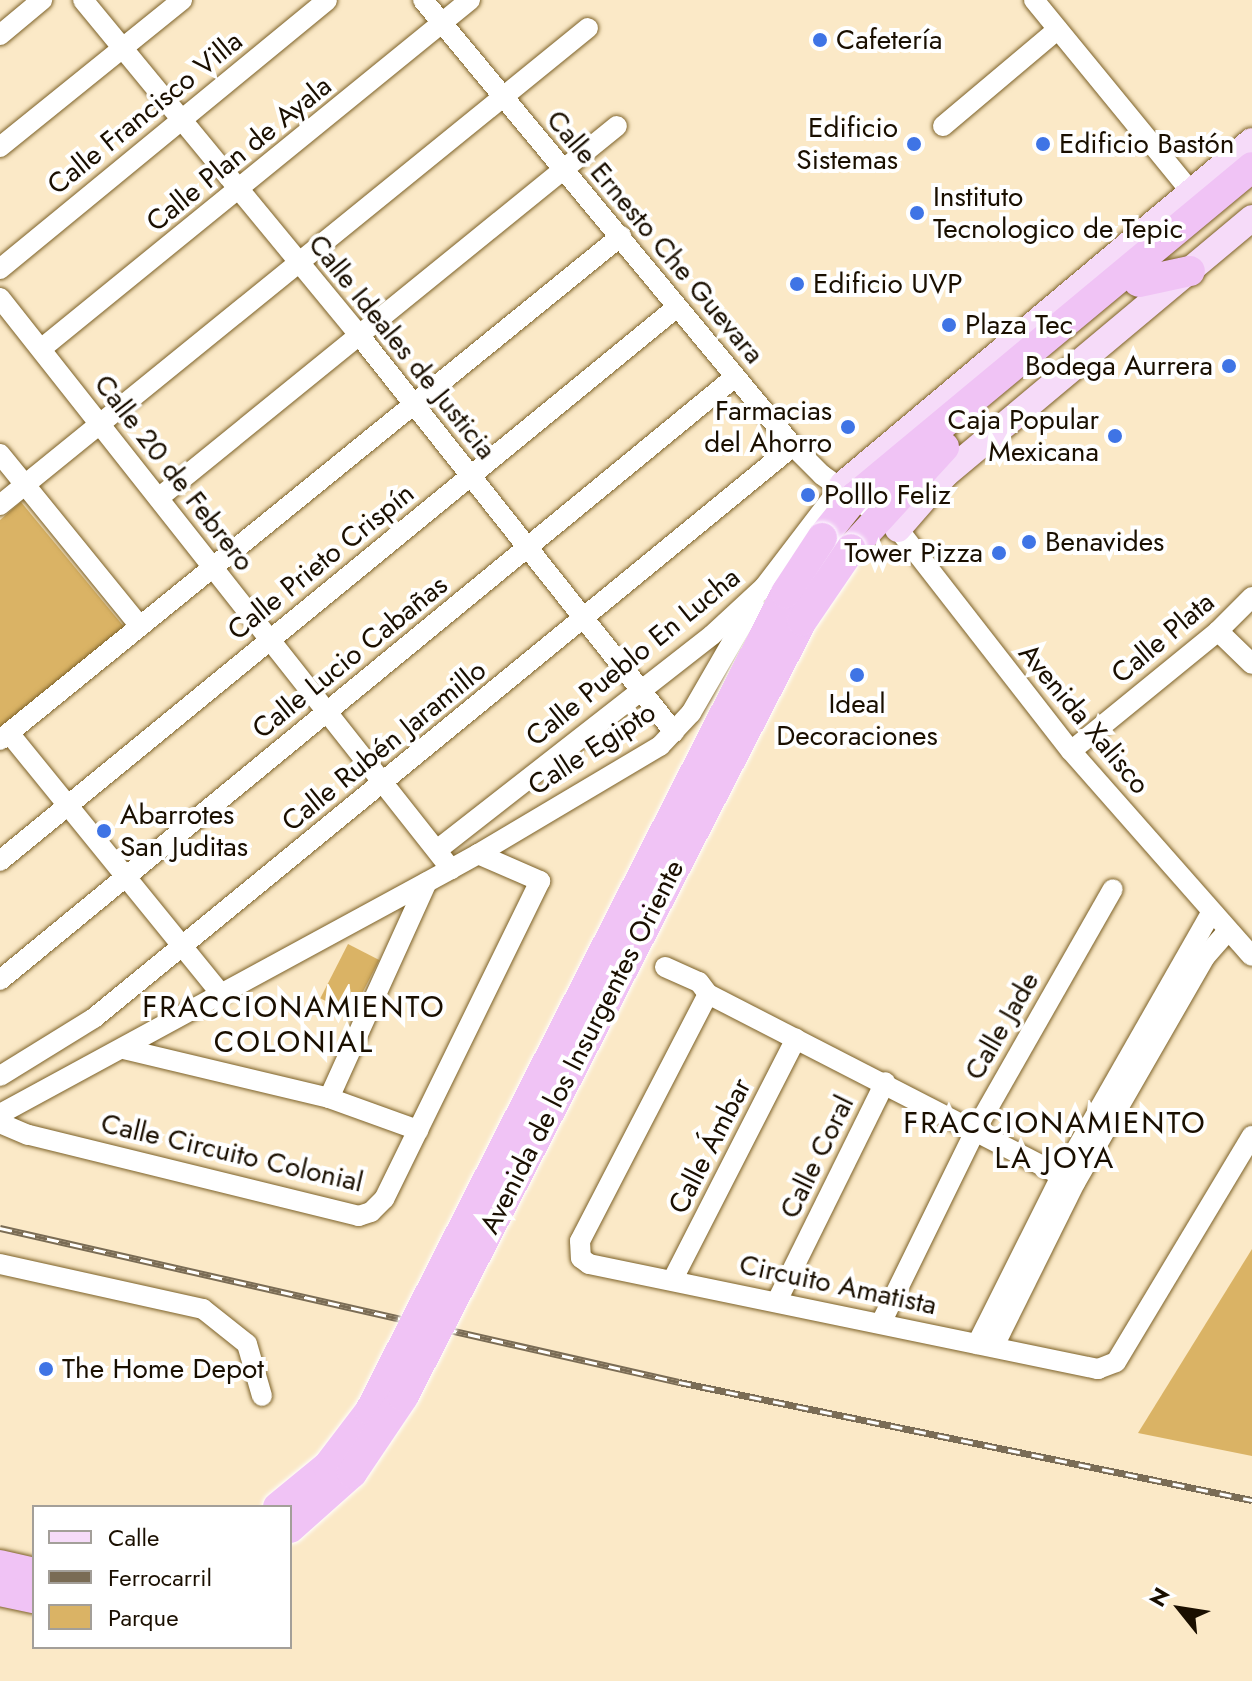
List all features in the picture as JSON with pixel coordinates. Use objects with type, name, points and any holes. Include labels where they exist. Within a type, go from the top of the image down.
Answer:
[{"type":"highway","points":[[869,506],[1252,167]]},
{"type":"highway","points":[[869,506],[929,460],[1252,189]]},
{"type":"highway","points":[[1139,282],[1190,271]]},
{"type":"highway","name":"Avenida de los Insurgentes Oriente","points":[[280,1505],[328,1466],[370,1411],[786,593],[822,538],[869,506]]},
{"type":"highway","name":"Avenida de los Insurgentes Oriente","points":[[292,1526],[352,1473],[403,1397],[802,621],[851,549],[869,506]]},
{"type":"highway","points":[[0,1565],[32,1573]]},
{"type":"highway","points":[[0,1591],[32,1598]]},
{"type":"main road","points":[[869,506],[1191,192],[1252,141]]},
{"type":"main road","points":[[869,506],[946,474],[1190,271],[1249,227]]},
{"type":"street","points":[[0,35],[42,0]]},
{"type":"street","name":"Calle Ideales de Justicia","points":[[83,0],[359,335],[674,732]]},
{"type":"street","points":[[0,147],[182,0]]},
{"type":"street","name":"Calle Francisco Villa","points":[[0,269],[327,0]]},
{"type":"street","name":"Calle Ernesto Che Guevara","points":[[423,0],[793,446],[822,475],[869,506]]},
{"type":"street","name":"Calle Plan de Ayala","points":[[41,349],[470,0]]},
{"type":"street","points":[[1034,0],[1191,192]]},
{"type":"street","points":[[0,505],[588,28]]},
{"type":"street","points":[[943,126],[1058,29]]},
{"type":"street","points":[[161,496],[617,126]]},
{"type":"street","points":[[221,994],[126,876],[5,736],[415,407],[621,236]]},
{"type":"street","name":"Calle 20 de Febrero","points":[[0,298],[161,496],[267,641],[451,869]]},
{"type":"street","name":"Calle Prieto Crispín","points":[[0,861],[267,641],[472,478],[677,307]]},
{"type":"street","name":"Calle Lucio Cabañas","points":[[0,980],[735,377]]},
{"type":"street","name":"Calle Rubén Jaramillo","points":[[0,1076],[94,1018],[586,619],[793,446]]},
{"type":"street","points":[[0,454],[140,626]]},
{"type":"street","name":"Calle Pueblo En Lucha","points":[[437,850],[642,692],[764,587],[869,506]]},
{"type":"street","name":"Avenida Xalisco","points":[[869,506],[1071,751],[1252,956]]},
{"type":"street","name":"Calle Egipto","points":[[478,854],[660,746],[674,732],[726,657],[764,587]]},
{"type":"street","name":"Calle Plata","points":[[1071,751],[1218,631],[1252,597]]},
{"type":"street","points":[[1218,631],[1252,664]]},
{"type":"street","points":[[0,1114],[478,854]]},
{"type":"street","name":"Calle Circuito Colonial","points":[[0,1123],[28,1135],[359,1216],[384,1199],[540,881],[478,854]]},
{"type":"street","points":[[329,1098],[427,882]]},
{"type":"street","name":"Calle Jade","points":[[881,1323],[976,1129],[1113,889]]},
{"type":"street","points":[[986,1345],[1068,1179],[1211,913]]},
{"type":"street","points":[[1068,1179],[1205,957],[1228,931]]},
{"type":"street","points":[[665,967],[699,982],[708,994],[885,1082],[1068,1179]]},
{"type":"street","name":"Circuito Amatista","points":[[708,994],[578,1249],[589,1264],[1098,1369],[1116,1362],[1252,1136]]},
{"type":"street","name":"Calle Ámbar","points":[[673,1279],[796,1039]]},
{"type":"street","points":[[124,1049],[329,1098],[418,1130]]},
{"type":"street","name":"Calle Coral","points":[[777,1301],[885,1082]]},
{"type":"street","points":[[0,1264],[203,1309],[247,1344],[262,1396]]},
{"type":"green space","points":[[21,502],[125,628],[0,729],[0,520]]},
{"type":"green space","points":[[348,944],[379,960],[351,1014],[320,998]]},
{"type":"green space","points":[[1252,1249],[1252,1456],[1138,1433]]},
{"type":"railway","points":[[0,1228],[679,1382],[1252,1500]]},
{"type":"place","name":"Cafetería","points":[[820,40]]},
{"type":"place","name":"Edificio Sistemas","points":[[914,144]]},
{"type":"place","name":"Edificio Bastón","points":[[1043,144]]},
{"type":"place","name":"Instituto Tecnologico de Tepic","points":[[917,213]]},
{"type":"place","name":"Edificio UVP","points":[[797,284]]},
{"type":"place","name":"Plaza Tec","points":[[949,325]]},
{"type":"place","name":"Bodega Aurrera","points":[[1229,366]]},
{"type":"place","name":"Farmacias del Ahorro","points":[[848,427]]},
{"type":"place","name":"Caja Popular Mexicana","points":[[1115,436]]},
{"type":"place","name":"Polllo Feliz","points":[[808,495]]},
{"type":"place","name":"Benavides","points":[[1029,542]]},
{"type":"place","name":"Tower Pizza","points":[[999,553]]},
{"type":"place","name":"Ideal Decoraciones","points":[[857,675]]},
{"type":"place","name":"Abarrotes San Juditas","points":[[104,831]]},
{"type":"place","name":"The Home Depot","points":[[46,1369]]},
{"type":"district","name":"FRACCIONAMIENTO COLONIAL","points":[[294,1024]]},
{"type":"district","name":"FRACCIONAMIENTO LA JOYA","points":[[1055,1140]]}]
